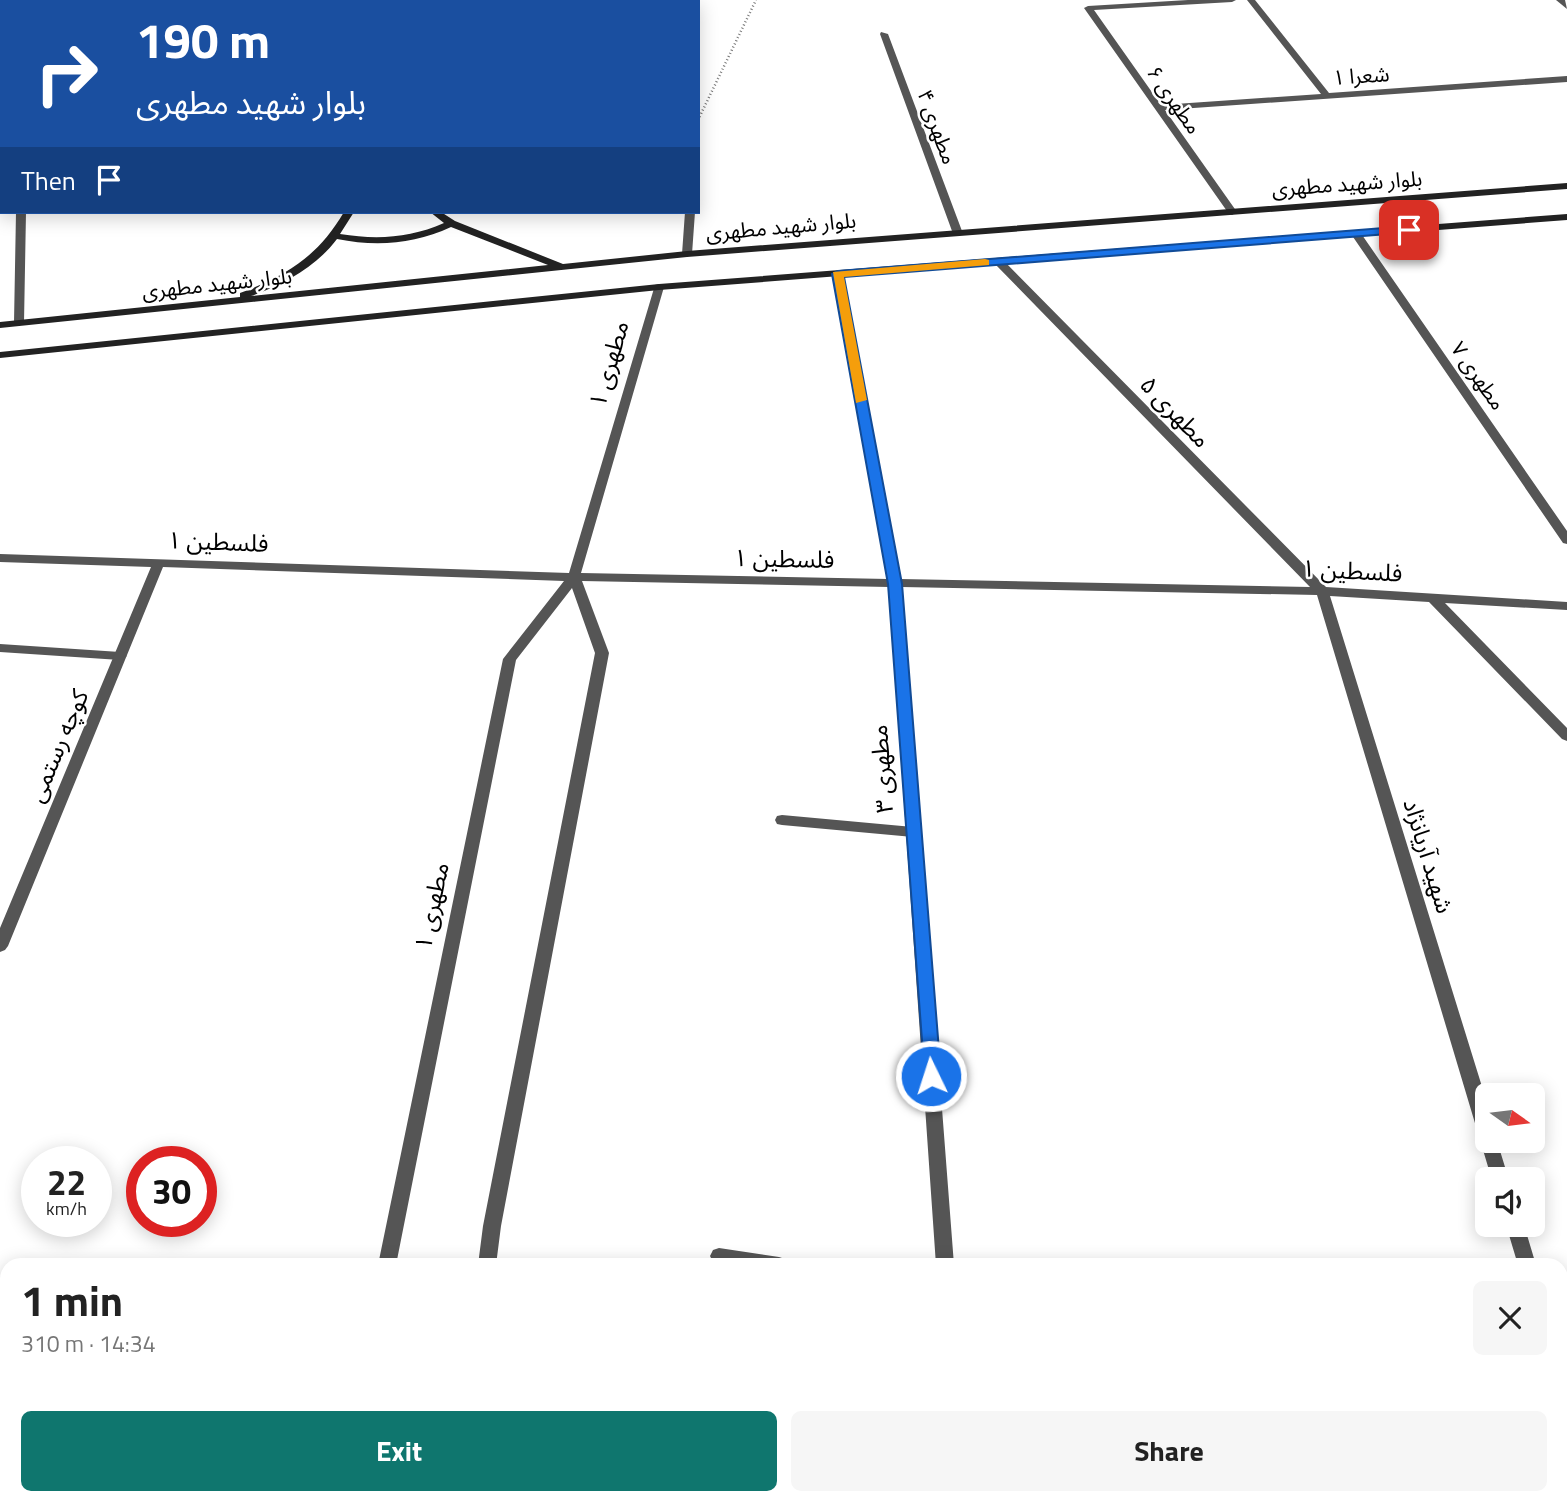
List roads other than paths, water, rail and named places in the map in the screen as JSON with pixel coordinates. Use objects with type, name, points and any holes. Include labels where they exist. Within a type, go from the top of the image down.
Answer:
[{"type":"main road","name":"بلوار شهید مطهری","points":[[0,325],[687,254],[957,231],[1567,186]]},
{"type":"main road","points":[[221,303],[281,279],[312,262],[337,236],[348,214]]},
{"type":"main road","points":[[438,214],[451,223],[563,268]]},
{"type":"main road","name":"بلوار شهید مطهری","points":[[0,355],[659,287],[1567,217]]},
{"type":"main road","points":[[337,236],[371,242],[408,239],[451,223]]},
{"type":"street","name":"مطهری ۶","points":[[1232,0],[1088,8],[1232,212]]},
{"type":"street","points":[[1251,0],[1327,96]]},
{"type":"street","points":[[1560,0],[1567,7]]},
{"type":"street","name":"مطهری ۴","points":[[884,34],[957,231]]},
{"type":"street","name":"شعرا ۱","points":[[1158,108],[1567,79]]},
{"type":"street","points":[[19,324],[20,214]]},
{"type":"street","points":[[687,254],[690,214]]},
{"type":"street","name":"مطهری ۷","points":[[1356,234],[1567,540]]},
{"type":"street","name":"مطهری ۵","points":[[999,262],[1322,591]]},
{"type":"street","name":"مطهری ۳","points":[[838,274],[895,584],[945,1258]]},
{"type":"street","name":"مطهری ۱","points":[[388,1258],[510,659],[574,577],[659,287]]},
{"type":"street","name":"فلسطین ۱","points":[[0,558],[574,577],[1322,591],[1567,606]]},
{"type":"street","name":"کوچه رستمی","points":[[0,946],[159,563]]},
{"type":"street","points":[[488,1258],[602,653],[574,577]]},
{"type":"street","name":"شهید آریانژاد","points":[[1322,591],[1475,1092]]},
{"type":"street","points":[[1434,599],[1567,736]]},
{"type":"street","points":[[0,648],[120,656]]},
{"type":"street","points":[[782,820],[913,832]]},
{"type":"street","points":[[1519,1237],[1525,1258]]},
{"type":"street","points":[[719,1256],[732,1258]]}]
